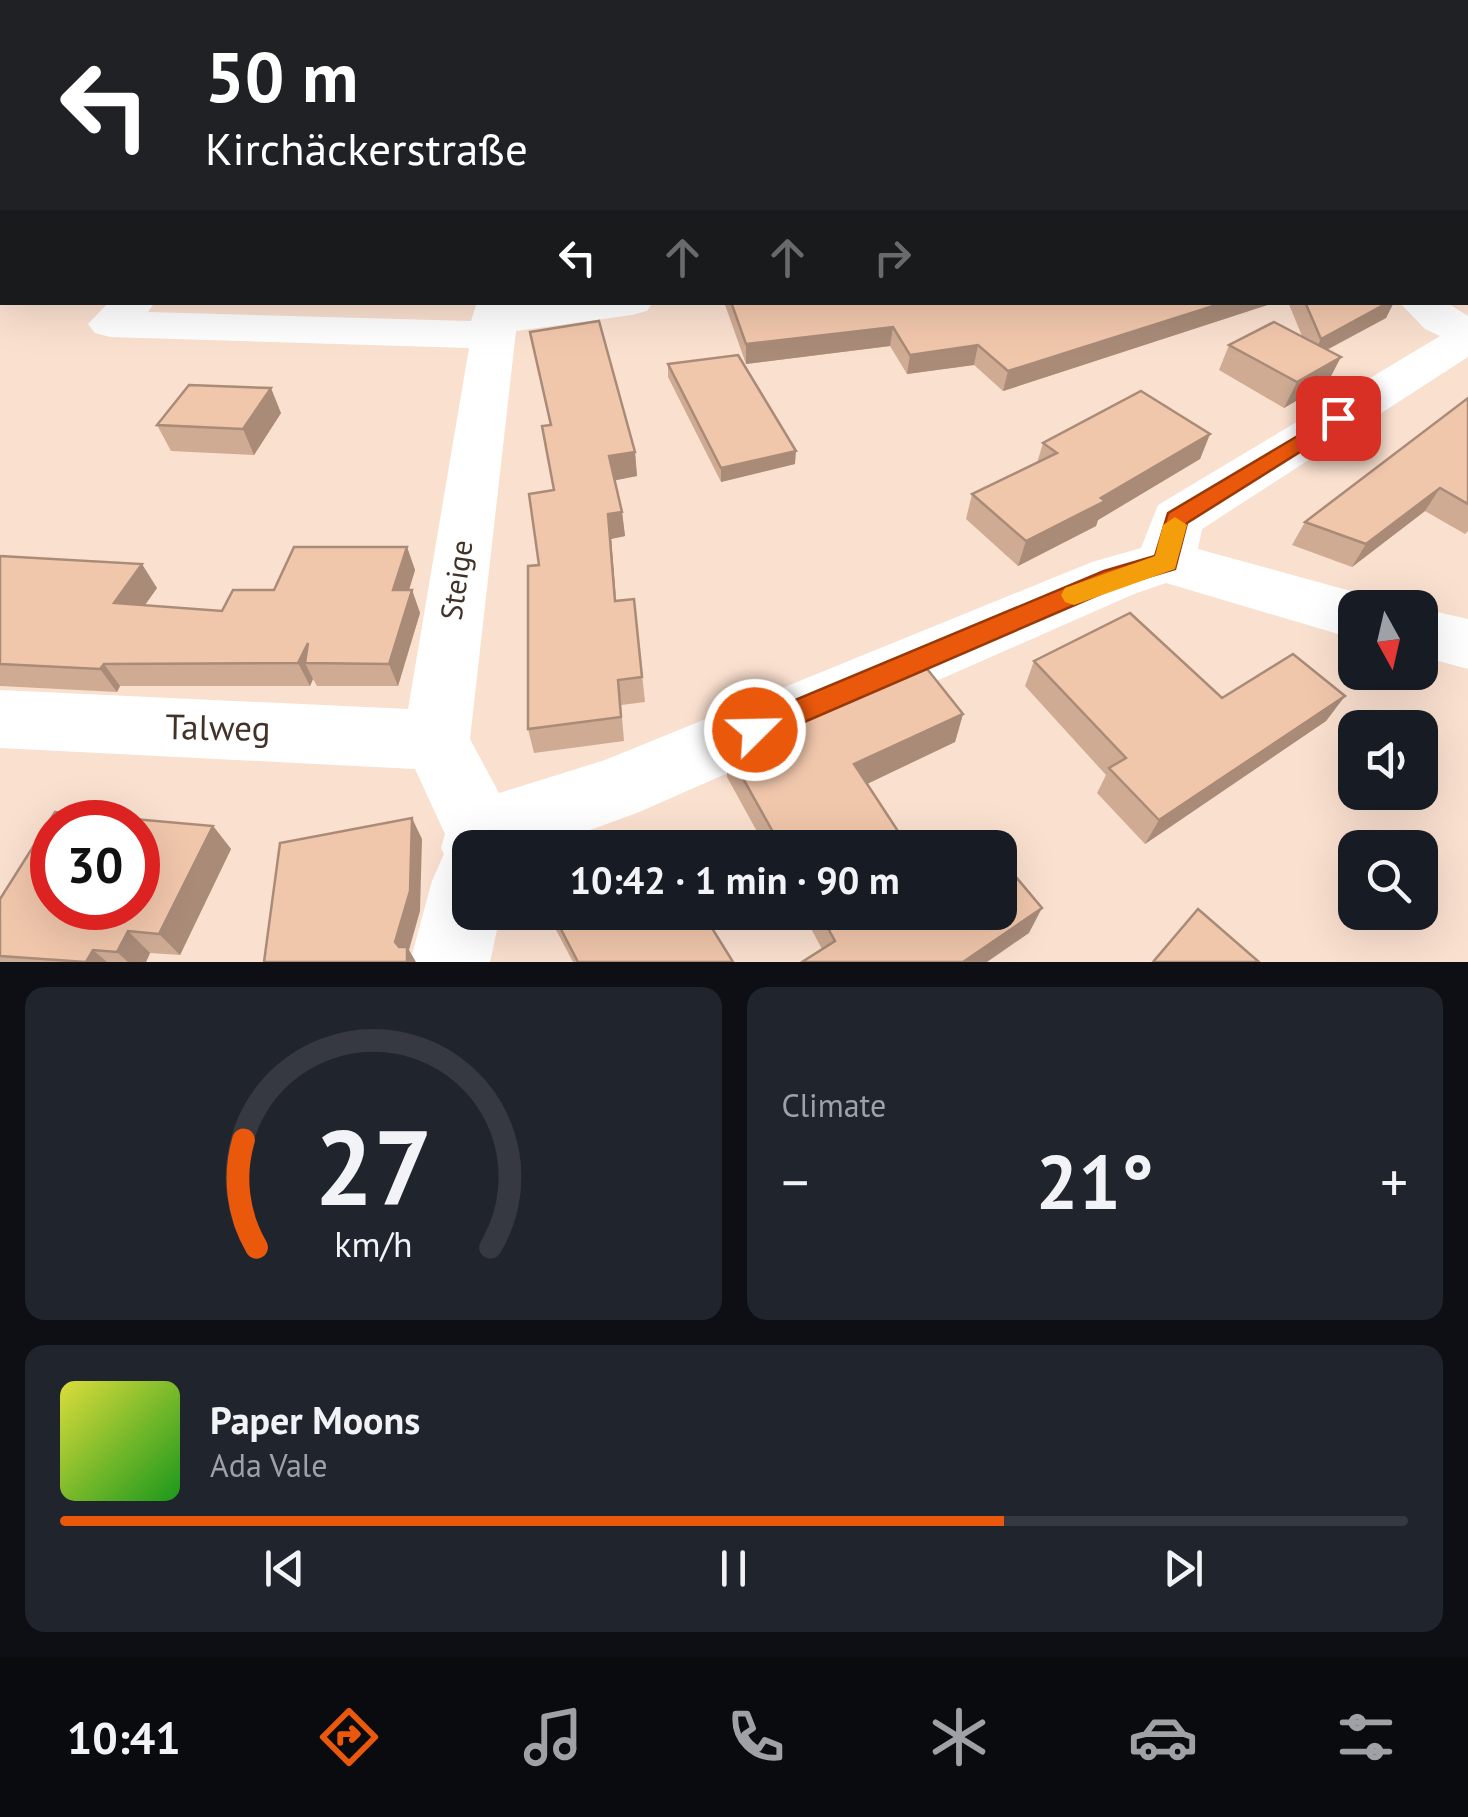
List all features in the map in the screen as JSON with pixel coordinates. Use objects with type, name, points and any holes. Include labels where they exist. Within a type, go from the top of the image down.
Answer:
[{"type":"street","points":[[131,305],[110,324],[493,320],[609,305]]},
{"type":"street","points":[[1166,562],[1176,519],[1468,336],[1423,305]]},
{"type":"street","name":"Steige","points":[[436,741],[493,320]]},
{"type":"street","points":[[528,830],[612,790],[1113,578],[1166,562],[1338,610]]},
{"type":"street","points":[[1438,636],[1468,644]]},
{"type":"street","name":"Talweg","points":[[0,719],[62,725],[318,731],[436,741]]},
{"type":"street","points":[[436,741],[468,830]]},
{"type":"street","points":[[450,962],[458,930]]},
{"type":"building","points":[[732,305],[1217,305],[1008,371],[978,345],[910,355],[893,327],[746,344]]},
{"type":"building","points":[[1306,305],[1383,305],[1321,339]]},
{"type":"building","points":[[599,321],[635,452],[609,456],[622,512],[608,514],[615,601],[634,599],[642,677],[618,680],[621,717],[528,729],[528,566],[539,565],[529,494],[554,490],[542,426],[551,425],[530,332]]},
{"type":"building","points":[[1274,322],[1341,357],[1297,382],[1229,345]]},
{"type":"building","points":[[738,355],[796,451],[721,468],[668,364]]},
{"type":"building","points":[[189,385],[271,388],[243,429],[157,425]]},
{"type":"building","points":[[1141,391],[1210,434],[1101,498],[1105,501],[1026,541],[972,494],[1057,453],[1043,443]]},
{"type":"building","points":[[1468,398],[1468,504],[1440,488],[1366,544],[1305,522]]},
{"type":"building","points":[[294,547],[407,547],[393,590],[412,590],[389,664],[305,663],[308,643],[298,663],[104,664],[100,669],[0,664],[0,556],[142,564],[114,603],[222,611],[233,590],[274,590]]},
{"type":"building","points":[[1130,613],[1222,698],[1293,654],[1345,696],[1159,820],[1109,768],[1126,758],[1034,661]]},
{"type":"building","points":[[924,665],[963,714],[854,764],[897,830],[772,830],[727,750]]},
{"type":"building","points":[[412,818],[410,891],[395,942],[399,947],[407,947],[407,962],[264,962],[280,843]]},
{"type":"building","points":[[160,821],[213,826],[159,934],[128,931],[117,952],[93,950],[86,962],[0,956],[0,899],[30,852],[30,930],[160,930]]},
{"type":"building","points":[[1017,878],[1042,908],[1017,925]]},
{"type":"building","points":[[1198,909],[1259,962],[1153,962]]},
{"type":"building","points":[[561,930],[713,930],[733,962],[578,962]]},
{"type":"building","points":[[829,930],[1010,930],[963,962],[802,962],[835,941]]},
{"type":"slow traffic","points":[[1074,595],[1166,562],[1175,525]]},
{"type":"route","points":[[755,730],[1113,578],[1166,562],[1176,519],[1338,418]]}]
